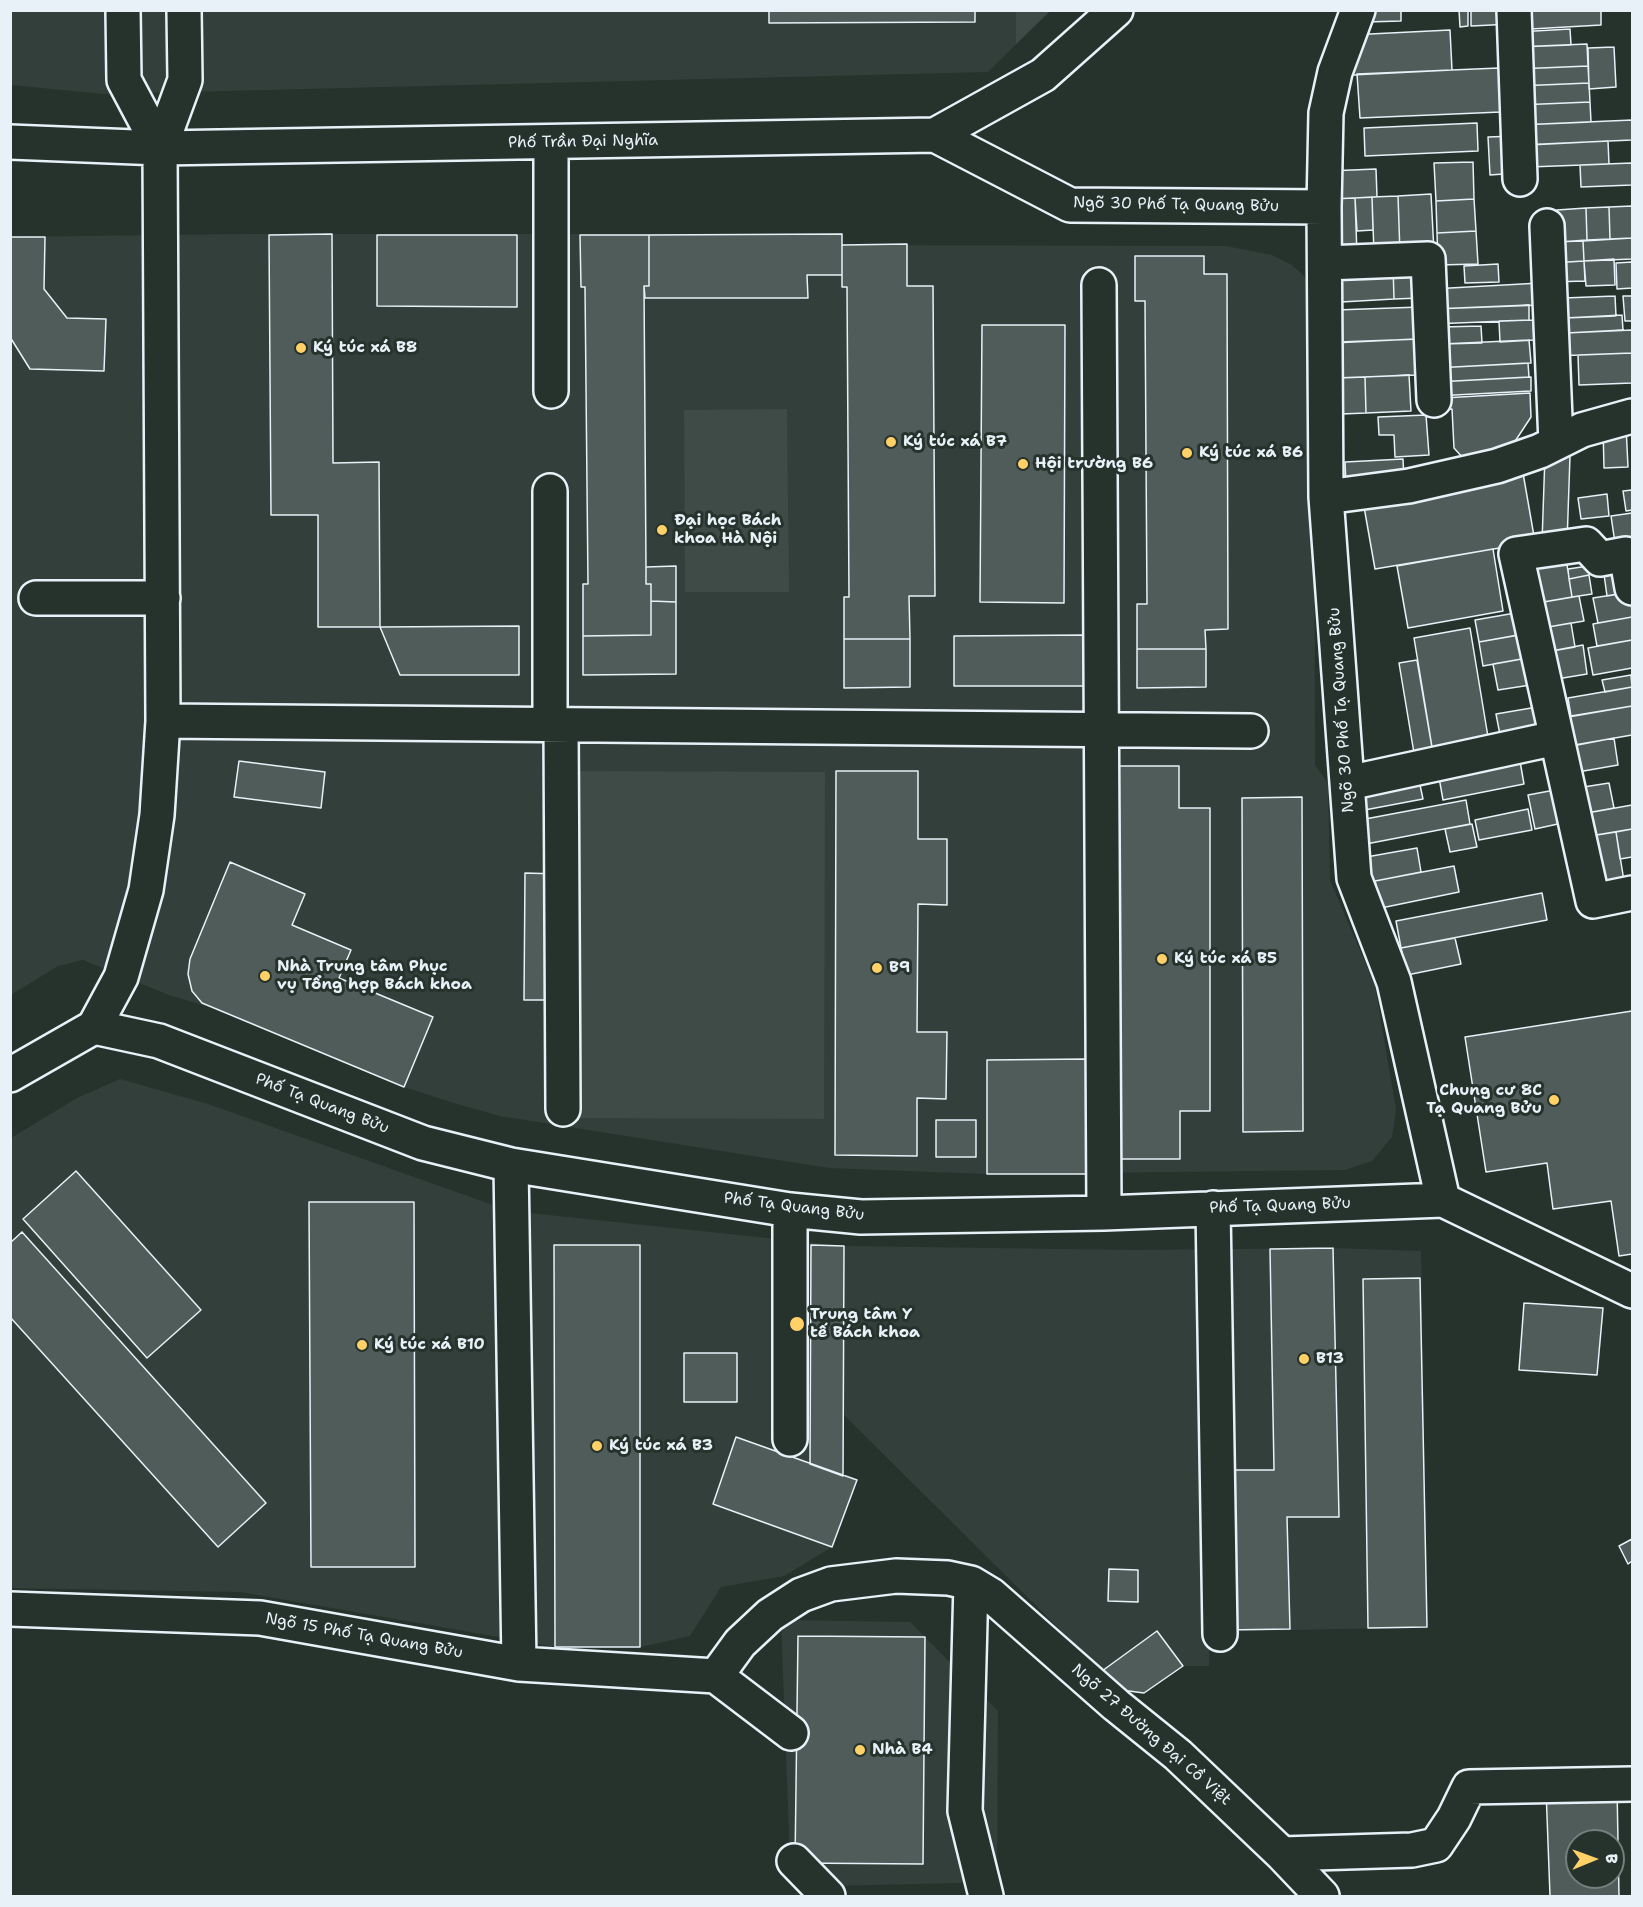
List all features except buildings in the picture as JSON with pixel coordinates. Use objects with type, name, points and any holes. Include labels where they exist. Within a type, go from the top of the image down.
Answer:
[{"type":"street","points":[[123,10],[124,80],[160,148]]},
{"type":"street","points":[[10,1075],[94,1026],[121,976],[146,890],[157,815],[163,721],[160,148],[185,80],[184,10]]},
{"type":"street","name":"Phố Trần Đại Nghĩa","points":[[10,142],[160,148],[935,135],[1042,75],[1116,10]]},
{"type":"street","name":"Ngõ 30 Phố Tạ Quang Bửu","points":[[1358,10],[1335,72],[1326,113],[1324,207],[1326,496],[1354,878],[1394,982],[1443,1200]]},
{"type":"street","points":[[1514,10],[1520,179]]},
{"type":"street","name":"Ngõ 30 Phố Tạ Quang Bửu","points":[[935,135],[1070,205],[1324,207]]},
{"type":"street","points":[[551,142],[551,391]]},
{"type":"street","points":[[1547,226],[1556,443]]},
{"type":"street","points":[[1325,263],[1428,259],[1434,400]]},
{"type":"street","points":[[1099,285],[1104,1213]]},
{"type":"street","points":[[1326,496],[1410,486],[1497,466],[1519,460],[1582,430],[1632,416]]},
{"type":"street","points":[[550,491],[563,1109]]},
{"type":"street","points":[[1632,581],[1626,554],[1600,559],[1586,544],[1516,554],[1593,901],[1632,893]]},
{"type":"street","points":[[36,598],[163,598]]},
{"type":"street","points":[[163,721],[1251,731]]},
{"type":"street","points":[[1348,783],[1556,738]]},
{"type":"street","name":"Phố Tạ Quang Bửu","points":[[94,1026],[159,1041],[423,1143],[511,1165],[790,1210],[861,1217],[1104,1213],[1443,1200],[1632,1291]]},
{"type":"street","points":[[511,1165],[519,1664]]},
{"type":"street","points":[[1213,1208],[1220,1634]]},
{"type":"street","points":[[790,1210],[790,1439]]},
{"type":"street","points":[[792,1734],[716,1676],[740,1643],[770,1616],[801,1595],[831,1584],[896,1576],[948,1578],[971,1583],[965,1811],[986,1896]]},
{"type":"street","name":"Ngõ 27 Đường Đại Cồ Việt","points":[[971,1583],[991,1595],[1116,1705],[1178,1755],[1282,1854],[1322,1896]]},
{"type":"street","name":"Ngõ 15 Phố Tạ Quang Bửu","points":[[10,1609],[260,1618],[519,1664],[716,1676]]},
{"type":"street","points":[[1282,1854],[1412,1850],[1436,1845],[1454,1818],[1468,1787],[1632,1784]]},
{"type":"street","points":[[794,1861],[828,1896]]},
{"type":"shaded area","points":[[10,11],[1050,11],[988,72],[104,94],[11,85]]},
{"type":"shaded area","points":[[1016,11],[1050,11],[1016,44]]},
{"type":"shaded area","name":"Đại học Bách khoa Hà Nội","points":[[243,234],[842,234],[842,245],[1226,246],[1272,255],[1292,265],[1305,277],[1314,295],[1315,765],[1328,783],[1330,880],[1375,986],[1396,1109],[1392,1137],[1372,1161],[1345,1170],[987,1174],[829,1168],[500,1116],[404,1087],[217,1009],[169,995],[83,960],[58,966],[11,995],[11,237]]},
{"type":"shaded area","points":[[787,409],[789,592],[685,592],[684,410]]},
{"type":"shaded area","points":[[568,771],[825,772],[824,1119],[567,1118]]},
{"type":"shaded area","points":[[120,1079],[208,1104],[510,1211],[844,1246],[1136,1250],[1333,1248],[1421,1251],[1427,1627],[1209,1632],[1209,1666],[1183,1666],[1144,1693],[1121,1690],[844,1415],[843,1475],[857,1480],[832,1547],[784,1576],[721,1587],[690,1636],[640,1647],[550,1646],[240,1592],[11,1588],[11,1138],[77,1098]]},
{"type":"shaded area","points":[[781,1620],[910,1622],[998,1711],[997,1882],[791,1887]]},
{"type":"place","name":"Ký túc xá B8","points":[[301,348]]},
{"type":"place","name":"Ký túc xá B7","points":[[891,442]]},
{"type":"place","name":"Ký túc xá B6","points":[[1187,453]]},
{"type":"place","name":"Hội trường B6","points":[[1023,464]]},
{"type":"place","name":"Đại học Bách khoa Hà Nội","points":[[662,530]]},
{"type":"place","name":"Ký túc xá B5","points":[[1162,959]]},
{"type":"place","name":"B9","points":[[877,968]]},
{"type":"place","name":"Nhà Trung tâm Phục vụ Tổng hợp Bách khoa","points":[[265,976]]},
{"type":"place","name":"Chung cư 8C Tạ Quang Bửu","points":[[1554,1100]]},
{"type":"place","name":"Trung tâm Y tế Bách khoa","points":[[797,1324]]},
{"type":"place","name":"Ký túc xá B10","points":[[362,1345]]},
{"type":"place","name":"B13","points":[[1304,1359]]},
{"type":"place","name":"Ký túc xá B3","points":[[597,1446]]},
{"type":"place","name":"Nhà B4","points":[[860,1750]]}]
